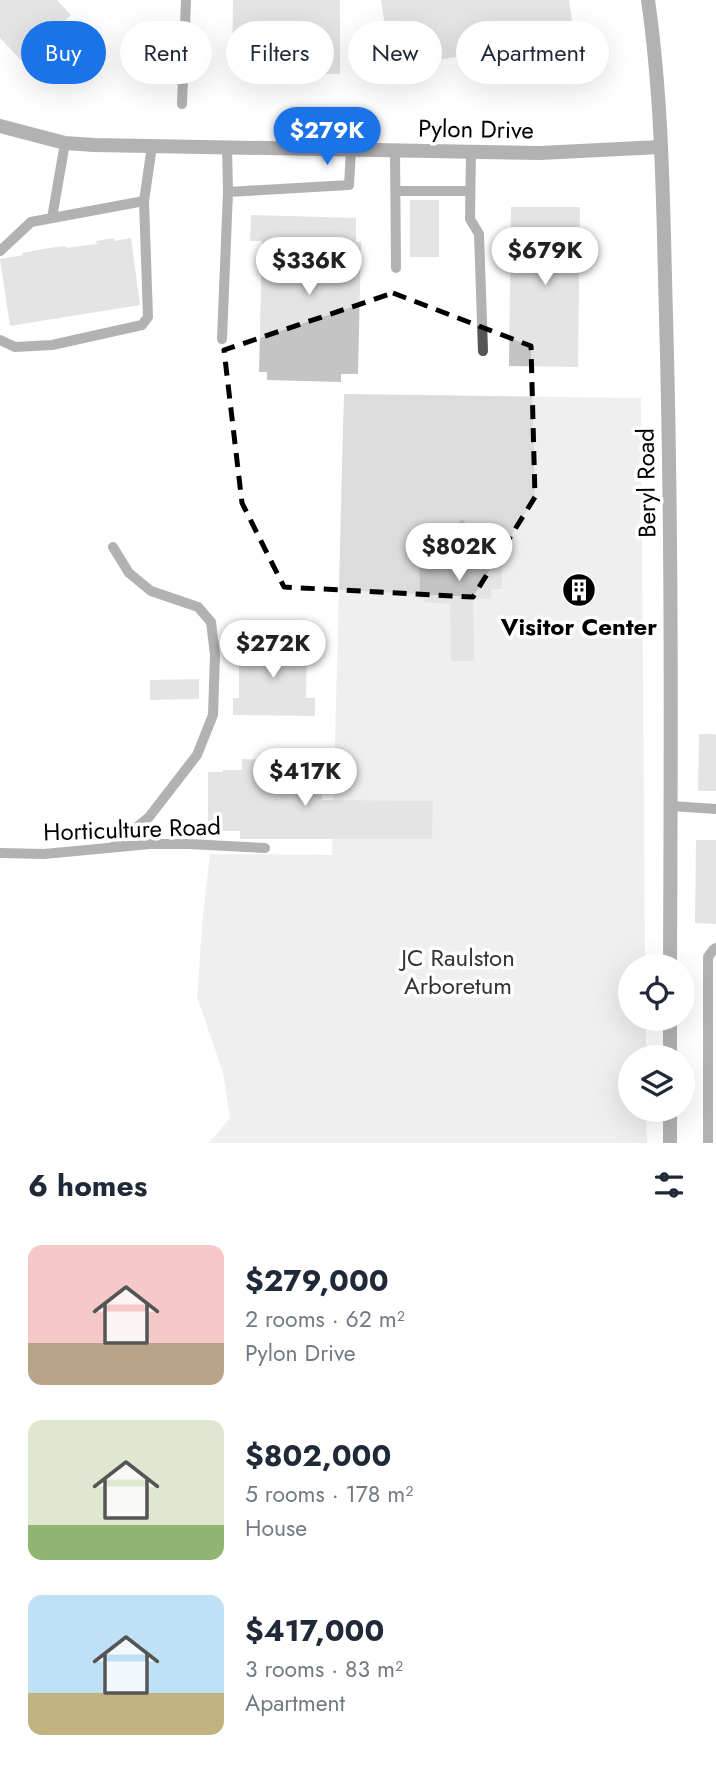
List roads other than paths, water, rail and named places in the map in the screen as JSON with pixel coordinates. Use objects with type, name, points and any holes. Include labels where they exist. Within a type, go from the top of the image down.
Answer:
[{"type":"street","name":"Beryl Road","points":[[648,0],[654,37],[660,147],[668,387],[670,954]]},
{"type":"street","name":"Pylon Drive","points":[[0,126],[65,143],[94,145],[540,153],[660,147]]},
{"type":"street","points":[[670,1122],[670,1143]]},
{"type":"lane","points":[[183,104],[186,0]]},
{"type":"lane","points":[[52,218],[65,143]]},
{"type":"lane","points":[[0,340],[15,347],[52,345],[142,326],[148,317],[144,201],[152,146]]},
{"type":"lane","points":[[222,339],[228,192],[227,147]]},
{"type":"lane","points":[[228,192],[349,185],[351,150]]},
{"type":"lane","points":[[395,150],[396,268]]},
{"type":"lane","points":[[471,152],[470,219],[479,234],[483,351]]},
{"type":"lane","points":[[396,191],[470,191]]},
{"type":"lane","points":[[0,251],[31,222],[144,201]]},
{"type":"lane","points":[[113,547],[129,573],[151,591],[198,607],[211,622],[215,656],[214,715],[197,755],[149,817],[113,847]]},
{"type":"lane","points":[[671,806],[716,809]]},
{"type":"lane","name":"Horticulture Road","points":[[0,853],[44,854],[113,847],[188,844],[265,848]]},
{"type":"lane","points":[[708,1143],[708,957],[716,948]]},
{"type":"place","name":"Visitor Center","points":[[579,590]]},
{"type":"park label","name":"JC Raulston Arboretum","points":[[458,971]]}]
